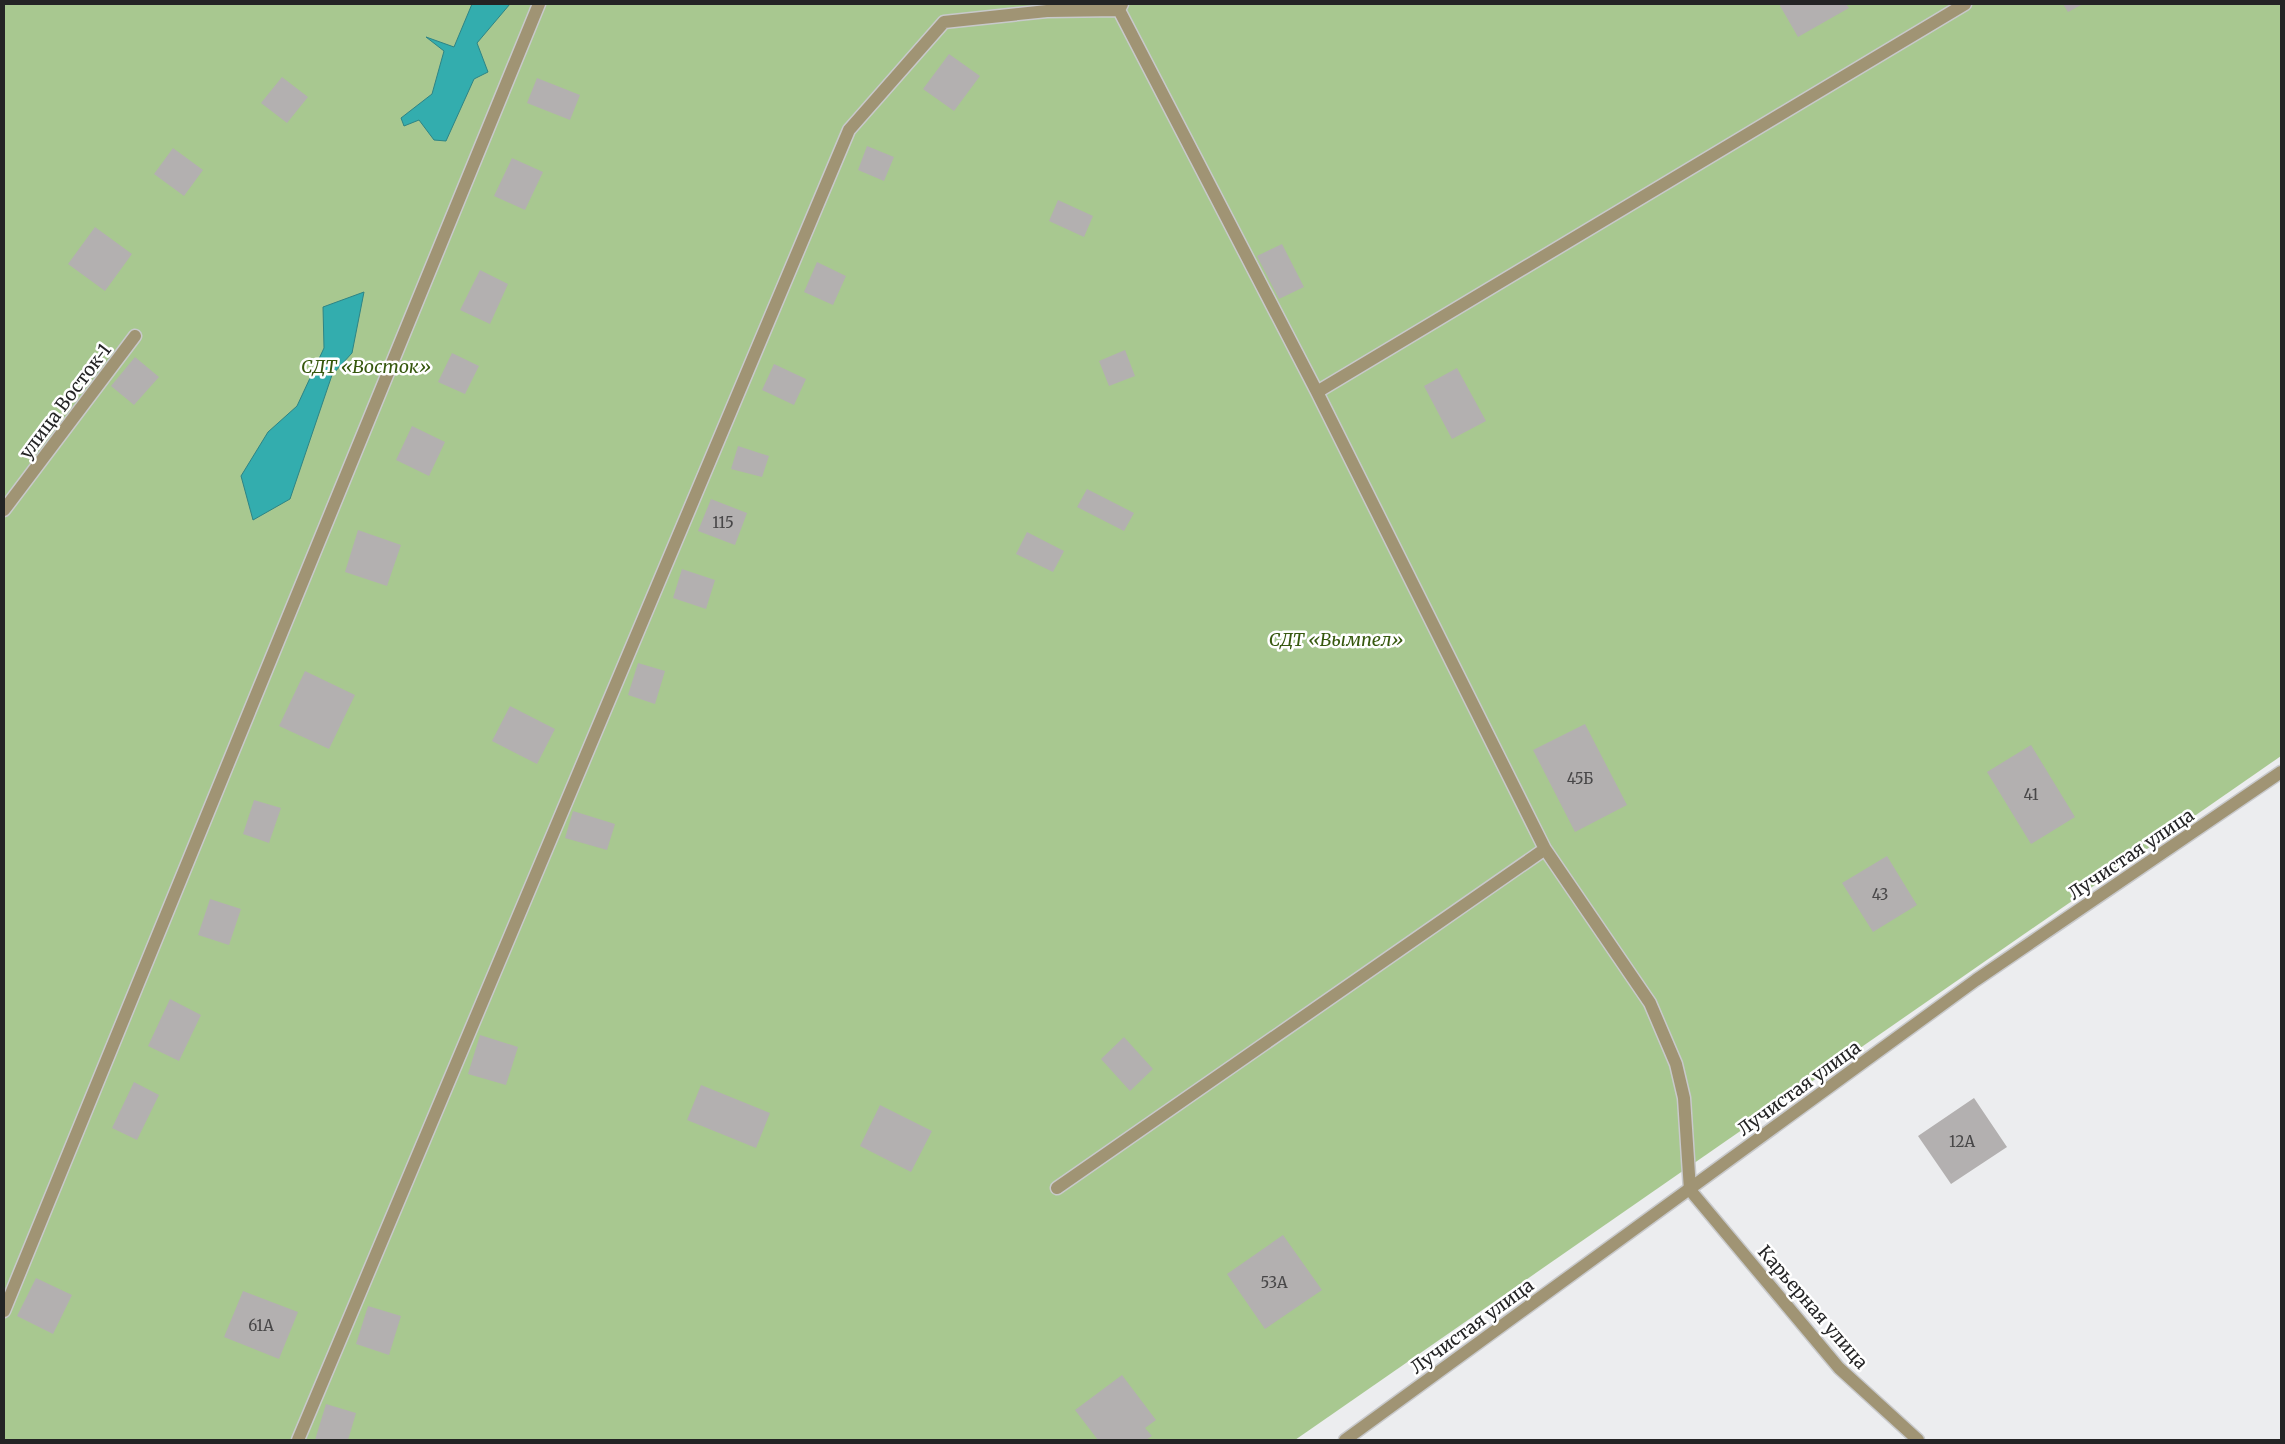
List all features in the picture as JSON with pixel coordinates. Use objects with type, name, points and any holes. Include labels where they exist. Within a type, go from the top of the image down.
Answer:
[{"type":"street","points":[[4,1311],[540,4]]},
{"type":"street","points":[[1317,392],[1966,4]]},
{"type":"street","points":[[298,1440],[849,130],[944,22],[1047,11],[1121,7],[1317,392],[1545,849],[1650,1003],[1676,1064],[1684,1098],[1690,1190]]},
{"type":"street","name":"улица Восток-1","points":[[4,510],[135,336]]},
{"type":"street","name":"Лучистая улица","points":[[1345,1440],[1976,980],[2281,772]]},
{"type":"street","points":[[1057,1188],[1545,849]]},
{"type":"street","name":"Карьерная улица","points":[[1690,1190],[1839,1368],[1918,1440]]},
{"type":"green space","name":"СДТ «Вымпел»","points":[[4,4],[2281,4],[2281,756],[1295,1440],[6,1440],[4,1438]]},
{"type":"water","points":[[472,4],[510,4],[477,43],[488,72],[474,79],[446,141],[434,140],[419,120],[404,126],[401,118],[432,94],[444,51],[426,37],[454,47]]},
{"type":"water","points":[[364,292],[352,353],[332,375],[290,499],[253,520],[241,476],[268,432],[297,406],[324,348],[323,307]]},
{"type":"building","points":[[1779,4],[1846,4],[1849,8],[1798,37]]},
{"type":"building","points":[[2063,4],[2083,4],[2068,12]]},
{"type":"building","points":[[949,54],[980,76],[954,111],[923,89]]},
{"type":"building","points":[[282,77],[308,97],[287,123],[261,103]]},
{"type":"building","points":[[537,78],[580,95],[570,120],[527,103]]},
{"type":"building","points":[[867,146],[894,157],[884,181],[858,170]]},
{"type":"building","points":[[173,148],[203,170],[184,196],[154,174]]},
{"type":"building","points":[[512,158],[543,172],[525,210],[494,196]]},
{"type":"building","points":[[1058,200],[1093,216],[1084,237],[1049,221]]},
{"type":"building","points":[[95,227],[132,254],[105,291],[68,264]]},
{"type":"building","points":[[1282,244],[1304,287],[1279,299],[1257,256]]},
{"type":"building","points":[[817,262],[846,276],[833,305],[804,292]]},
{"type":"building","points":[[480,270],[508,284],[490,324],[460,310]]},
{"type":"building","points":[[1125,350],[1135,376],[1109,386],[1099,361]]},
{"type":"building","points":[[452,353],[479,366],[465,394],[438,382]]},
{"type":"building","points":[[135,357],[159,377],[134,405],[111,386]]},
{"type":"building","points":[[774,364],[806,379],[794,405],[762,390]]},
{"type":"building","points":[[1457,368],[1486,421],[1452,439],[1424,386]]},
{"type":"building","points":[[412,426],[445,442],[429,476],[396,460]]},
{"type":"building","points":[[738,446],[769,456],[762,477],[731,469]]},
{"type":"building","points":[[1087,489],[1134,513],[1124,531],[1077,507]]},
{"type":"building","points":[[711,499],[747,513],[735,545],[698,531]]},
{"type":"building","points":[[358,530],[401,545],[387,586],[345,572]]},
{"type":"building","points":[[1027,532],[1064,551],[1053,572],[1016,554]]},
{"type":"building","points":[[682,569],[715,580],[706,609],[673,598]]},
{"type":"building","points":[[638,663],[665,671],[655,704],[628,695]]},
{"type":"building","points":[[305,671],[355,695],[329,749],[279,726]]},
{"type":"building","points":[[510,706],[555,729],[537,764],[492,741]]},
{"type":"building","points":[[1585,724],[1627,805],[1575,832],[1533,750]]},
{"type":"building","points":[[2031,745],[2075,817],[2031,844],[1987,772]]},
{"type":"building","points":[[254,800],[281,808],[269,843],[243,834]]},
{"type":"building","points":[[573,811],[615,824],[607,850],[565,838]]},
{"type":"building","points":[[1887,856],[1917,905],[1873,932],[1842,883]]},
{"type":"building","points":[[210,899],[241,909],[229,945],[198,935]]},
{"type":"building","points":[[170,999],[201,1015],[179,1061],[148,1046]]},
{"type":"building","points":[[480,1035],[518,1047],[506,1085],[468,1074]]},
{"type":"building","points":[[1124,1037],[1153,1069],[1130,1091],[1101,1059]]},
{"type":"building","points":[[134,1082],[159,1095],[137,1140],[112,1128]]},
{"type":"building","points":[[701,1085],[770,1113],[756,1148],[687,1120]]},
{"type":"building","points":[[1974,1098],[2007,1147],[1951,1184],[1918,1136]]},
{"type":"building","points":[[880,1105],[932,1131],[911,1172],[860,1146]]},
{"type":"building","points":[[1283,1235],[1322,1290],[1265,1329],[1227,1274]]},
{"type":"building","points":[[36,1278],[72,1295],[53,1334],[17,1316]]},
{"type":"building","points":[[243,1291],[298,1312],[279,1359],[224,1337]]},
{"type":"building","points":[[368,1306],[401,1316],[389,1355],[356,1344]]},
{"type":"building","points":[[1122,1375],[1156,1420],[1145,1428],[1152,1436],[1146,1440],[1098,1440],[1075,1410]]},
{"type":"building","points":[[326,1404],[356,1413],[348,1440],[315,1440]]},
{"type":"park label","name":"СДТ «Восток»","points":[[366,366]]}]
